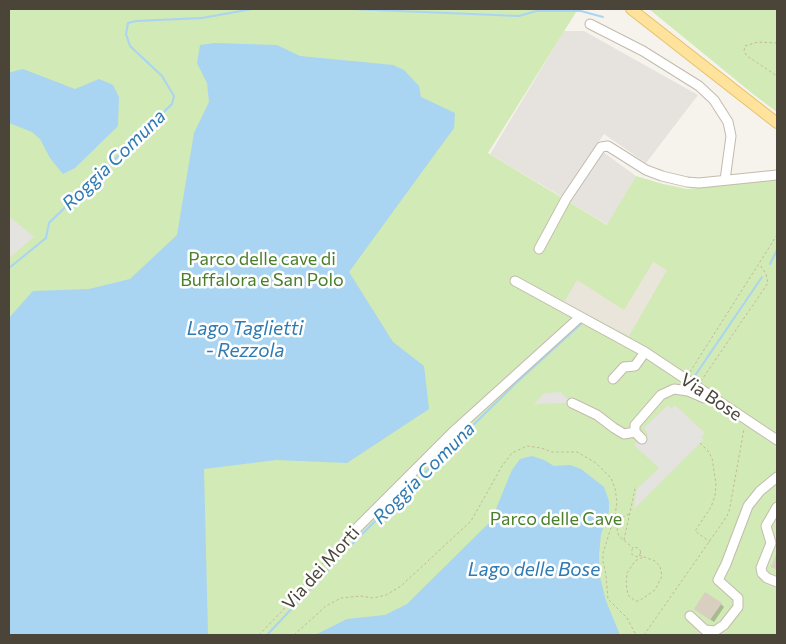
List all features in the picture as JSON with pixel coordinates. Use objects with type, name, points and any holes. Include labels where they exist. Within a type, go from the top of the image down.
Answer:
[{"type":"main road","points":[[631,9],[777,123]]},
{"type":"street","points":[[590,24],[643,51],[698,86],[714,100],[728,122],[731,136],[725,180]]},
{"type":"street","points":[[539,249],[566,198],[601,147],[608,146],[646,170],[674,180],[699,183],[777,176]]},
{"type":"street","name":"Via Bose","points":[[515,281],[645,352],[696,388],[777,440]]},
{"type":"street","name":"Via dei Morti","points":[[352,533],[455,430],[580,317]]},
{"type":"street","points":[[613,379],[624,367],[635,366],[645,352]]},
{"type":"street","points":[[634,432],[635,425],[661,395],[674,389],[688,391],[724,406]]},
{"type":"street","points":[[572,403],[597,415],[624,434],[634,432]]},
{"type":"street","points":[[634,432],[642,439]]},
{"type":"street","points":[[690,616],[706,630],[715,631],[724,625],[738,607],[738,598],[718,580],[748,506],[760,491],[777,476]]},
{"type":"street","points":[[777,507],[766,526],[771,544],[761,568],[762,573],[767,578],[777,582]]},
{"type":"path","points":[[777,43],[758,42],[745,46],[744,51],[747,56],[777,76]]},
{"type":"path","points":[[685,379],[777,235]]},
{"type":"path","points":[[696,388],[768,283],[766,274],[760,264]]},
{"type":"path","points":[[644,635],[729,512],[746,420]]},
{"type":"path","points":[[700,443],[712,458],[716,484],[715,496],[711,507],[695,531],[710,542]]},
{"type":"path","points":[[294,635],[326,606],[341,598],[361,596],[373,598],[386,595],[400,586],[472,520],[502,466],[512,453],[527,446],[552,452],[577,452],[596,463],[611,478],[617,502],[602,562],[606,575],[608,599],[628,618],[636,635]]},
{"type":"path","points":[[624,540],[635,489],[634,486]]},
{"type":"path","points":[[630,514],[621,518],[617,531],[619,536],[633,548],[638,548],[639,554],[643,557],[660,566],[662,576],[661,582],[655,590],[639,601],[635,601],[628,595],[626,584],[628,573],[635,562],[643,557]]},
{"type":"path","name":"Via dei Morti","points":[[259,635],[284,609],[314,572],[352,533]]},
{"type":"path","points":[[633,548],[631,552],[635,556],[635,562]]},
{"type":"path","points":[[635,556],[639,554]]},
{"type":"shaded area","points":[[564,31],[584,31],[698,95],[646,163],[604,134],[562,197],[490,154]]},
{"type":"shaded area","points":[[603,152],[636,176],[608,225],[569,202]]},
{"type":"shaded area","points":[[9,216],[34,237],[9,258]]},
{"type":"shaded area","points":[[653,262],[671,271],[630,338],[561,303],[576,279]]},
{"type":"shaded area","points":[[560,392],[572,403],[534,404],[544,393]]},
{"type":"shaded area","points":[[668,405],[671,409],[675,405],[705,433],[701,437],[703,440],[634,509],[637,489],[659,468],[634,445],[648,434],[644,428]]},
{"type":"green space","name":"Parco delle cave di Buffalora e San Polo","points":[[9,9],[578,9],[488,153],[607,225],[636,176],[687,189],[777,178],[777,439],[682,379],[685,384],[777,443],[777,635],[9,635]],"holes":[[[653,262],[667,270],[629,336],[564,302],[577,280],[624,310]]]},
{"type":"green space","points":[[649,9],[777,9],[777,112],[753,94]]},
{"type":"water","name":"Lago Taglietti - Rezzola","points":[[215,43],[277,45],[300,56],[393,65],[404,70],[419,86],[421,97],[455,113],[454,128],[349,272],[393,342],[424,366],[429,409],[347,463],[276,460],[204,469],[208,635],[9,635],[9,318],[33,291],[89,289],[130,279],[177,235],[194,133],[209,102],[207,83],[197,63],[200,45]]},
{"type":"water","points":[[23,69],[75,89],[99,79],[113,85],[119,97],[118,126],[75,168],[63,174],[50,158],[40,139],[32,132],[9,123],[9,74]]},
{"type":"water","name":"Lago delle Bose","points":[[532,456],[554,466],[570,465],[581,469],[604,487],[609,501],[609,511],[601,534],[599,555],[600,577],[606,601],[620,635],[315,635],[347,619],[385,615],[407,604],[491,521],[512,470],[520,459]]},
{"type":"building","points":[[777,552],[777,570],[771,567]]},
{"type":"building","points":[[705,592],[722,603],[710,620],[694,609]]},
{"type":"waterway","name":"Roggia Comuna","points":[[9,268],[46,238],[49,223],[172,104],[174,96],[162,76],[130,46],[126,34],[128,23],[202,18],[252,9]]},
{"type":"waterway","name":"Roggia Comuna","points":[[351,9],[519,16],[536,11],[581,11],[603,17]]},
{"type":"waterway","name":"Roggia Comuna","points":[[770,264],[777,250]]},
{"type":"waterway","name":"Roggia Comuna","points":[[692,380],[762,277]]},
{"type":"waterway","name":"Roggia Comuna","points":[[267,635],[355,541],[516,383],[583,322]]},
{"type":"park label","name":"Parco delle Cave","points":[[556,519]]}]
